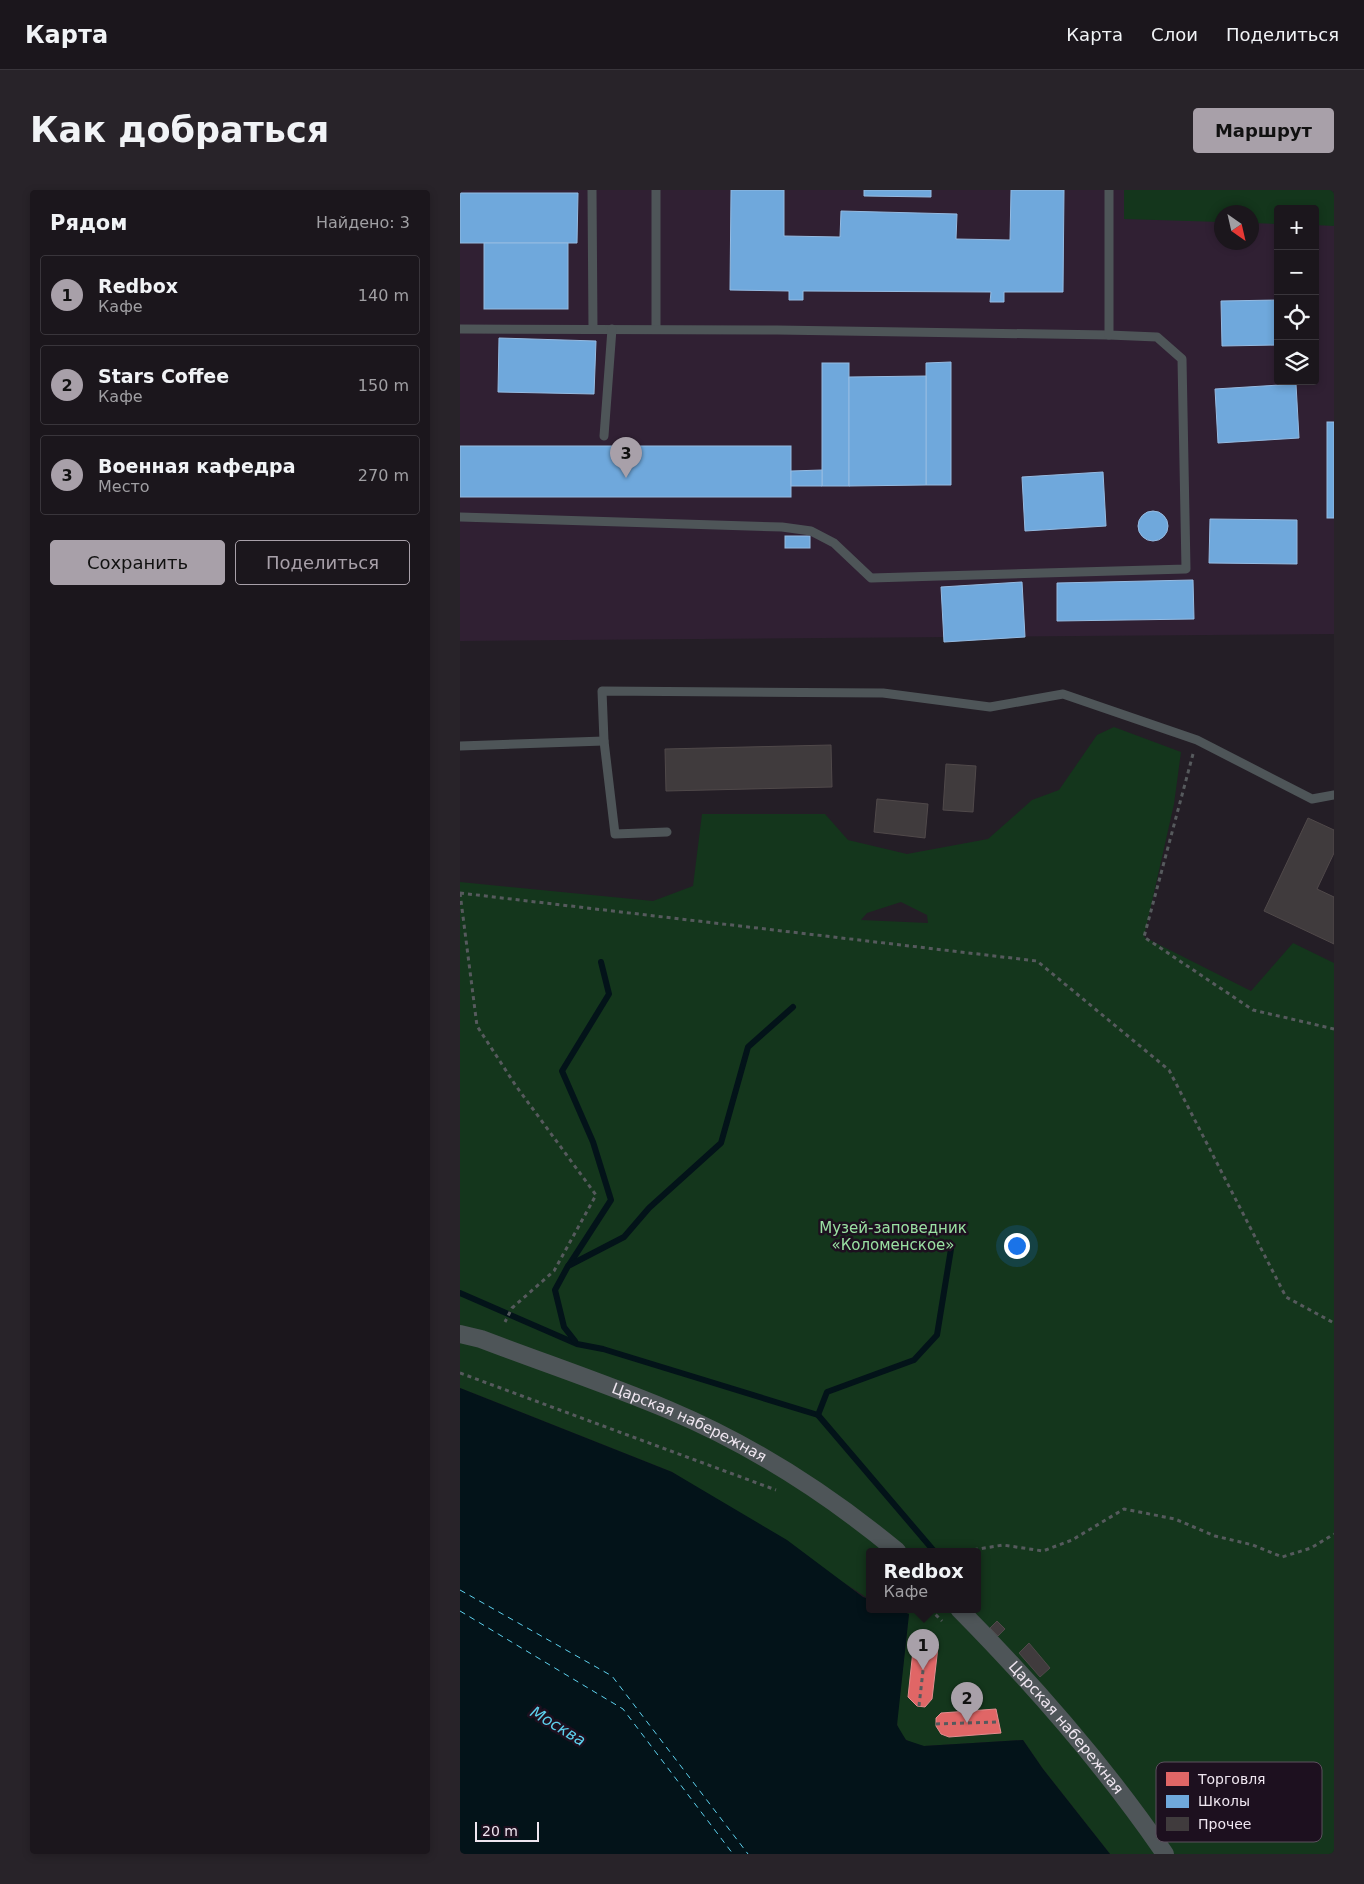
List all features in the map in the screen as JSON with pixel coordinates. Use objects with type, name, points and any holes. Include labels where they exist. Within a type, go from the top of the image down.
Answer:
[{"type":"street","name":"Царская набережная","points":[[460,1334],[481,1339],[670,1411],[738,1443],[779,1466],[893,1548]]},
{"type":"street","name":"Царская набережная","points":[[963,1613],[1058,1717],[1110,1778],[1156,1840]]},
{"type":"street","name":"Царская набережная","points":[[1157,1842],[1166,1854]]},
{"type":"lane","points":[[592,190],[593,329]]},
{"type":"lane","points":[[656,190],[656,329]]},
{"type":"lane","points":[[1109,190],[1109,335]]},
{"type":"lane","points":[[460,329],[656,329],[1157,337],[1182,359],[1186,569],[871,578],[834,543],[811,531],[782,527],[460,517]]},
{"type":"lane","points":[[604,436],[612,329]]},
{"type":"lane","points":[[667,832],[615,834],[604,741],[602,691],[882,693],[990,707],[1063,694],[1196,740],[1312,799],[1334,795]]},
{"type":"lane","points":[[460,746],[604,741]]},
{"type":"path","points":[[1196,740],[1144,937],[1253,1010],[1334,1029]]},
{"type":"path","points":[[505,1322],[512,1308],[554,1271],[596,1195],[516,1086],[477,1026],[460,893],[1037,961],[1170,1070],[1286,1297],[1334,1323]]},
{"type":"path","points":[[460,1373],[784,1492]]},
{"type":"path","points":[[981,1549],[1003,1546],[1043,1551],[1072,1540],[1124,1510],[1175,1519],[1215,1536],[1253,1545],[1282,1557],[1311,1548],[1334,1534]]},
{"type":"path","points":[[934,1613],[944,1623]]},
{"type":"path","points":[[919,1706],[926,1644]]},
{"type":"path","points":[[936,1724],[998,1722]]},
{"type":"shaded area","points":[[460,190],[1334,190],[1334,634],[460,641]]},
{"type":"green space","points":[[1124,190],[1334,190],[1334,226],[1319,225],[1319,205],[1274,205],[1274,224],[1259,223],[1259,205],[1214,205],[1214,222],[1124,219]]},
{"type":"green space","name":"Музей-заповедник «Коломенское»","points":[[1114,727],[1181,752],[1174,804],[1144,937],[1251,991],[1293,943],[1334,963],[1334,1854],[1110,1854],[1043,1769],[1023,1740],[924,1746],[908,1741],[899,1730],[897,1719],[909,1614],[906,1613],[981,1613],[981,1548],[866,1548],[866,1597],[672,1472],[460,1388],[460,882],[653,901],[693,886],[702,814],[825,814],[848,840],[907,854],[988,839],[1032,800],[1059,790],[1097,735]],"holes":[[[901,902],[927,915],[928,923],[861,920],[867,913]]]},
{"type":"water","name":"Москва","points":[[460,1388],[672,1472],[787,1540],[866,1598],[866,1613],[909,1614],[897,1725],[906,1740],[924,1746],[1023,1740],[1043,1769],[1110,1854],[460,1854]]},
{"type":"building: Торговля","points":[[914,1641],[938,1647],[932,1699],[925,1707],[917,1706],[908,1697]]},
{"type":"building: Торговля","points":[[996,1709],[1001,1733],[949,1737],[941,1734],[936,1726],[936,1718],[941,1713]]},
{"type":"building: Школы","points":[[731,190],[784,190],[784,236],[840,237],[841,211],[957,214],[956,239],[1010,240],[1011,190],[1064,190],[1063,292],[1004,292],[1004,302],[990,302],[991,292],[803,291],[803,300],[789,300],[789,291],[730,290]]},
{"type":"building: Школы","points":[[864,190],[931,190],[931,197],[864,196]]},
{"type":"building: Школы","points":[[460,193],[578,193],[577,243],[460,243]]},
{"type":"building: Школы","points":[[484,243],[568,243],[568,309],[484,309]]},
{"type":"building: Школы","points":[[1274,300],[1274,345],[1222,346],[1221,301]]},
{"type":"building: Школы","points":[[499,338],[596,341],[594,394],[498,392]]},
{"type":"building: Школы","points":[[951,362],[951,485],[926,485],[926,363]]},
{"type":"building: Школы","points":[[822,363],[849,363],[849,486],[822,486]]},
{"type":"building: Школы","points":[[926,376],[926,485],[849,486],[849,377]]},
{"type":"building: Школы","points":[[1296,385],[1299,438],[1218,443],[1215,389]]},
{"type":"building: Школы","points":[[1327,422],[1334,422],[1334,518],[1327,518]]},
{"type":"building: Школы","points":[[460,446],[791,446],[791,497],[460,497]]},
{"type":"building: Школы","points":[[822,470],[822,486],[791,486],[791,471]]},
{"type":"building: Школы","points":[[1103,472],[1106,526],[1025,531],[1022,477]]},
{"type":"building: Школы","points":[[1153,511],[1164,515],[1168,526],[1164,537],[1153,541],[1142,537],[1138,526],[1142,515]]},
{"type":"building: Школы","points":[[1210,519],[1297,520],[1297,564],[1209,563]]},
{"type":"building: Школы","points":[[785,536],[810,536],[810,548],[785,548]]},
{"type":"building: Школы","points":[[1193,580],[1194,619],[1057,621],[1057,583]]},
{"type":"building: Школы","points":[[1022,582],[1025,637],[944,642],[941,587]]},
{"type":"building: Прочее","points":[[831,745],[832,787],[666,791],[665,749]]},
{"type":"building: Прочее","points":[[946,764],[976,766],[973,812],[943,810]]},
{"type":"building: Прочее","points":[[877,799],[928,804],[925,838],[874,832]]},
{"type":"building: Прочее","points":[[1308,818],[1334,830],[1334,853],[1317,889],[1334,897],[1334,944],[1264,911]]},
{"type":"building: Прочее","points":[[997,1621],[1005,1629],[998,1636],[990,1628]]},
{"type":"building: Прочее","points":[[1029,1643],[1050,1668],[1040,1677],[1019,1653]]},
{"type":"waterway","points":[[569,1265],[611,1200],[593,1142],[562,1071],[609,994],[601,962]]},
{"type":"waterway","points":[[575,1341],[564,1327],[555,1290],[568,1266],[624,1237],[649,1208],[721,1143],[748,1047],[793,1007]]},
{"type":"waterway","points":[[818,1415],[827,1392],[914,1360],[937,1335],[951,1249]]},
{"type":"waterway","points":[[460,1293],[577,1344],[603,1349],[818,1415],[931,1548]]},
{"type":"ferry route","points":[[460,1590],[612,1676],[748,1854]]},
{"type":"ferry route","points":[[460,1611],[623,1709],[733,1854]]},
{"type":"place","name":"Военная кафедра","points":[[626,478]]},
{"type":"place","name":"Redbox","points":[[923,1670]]},
{"type":"place","name":"Stars Coffee","points":[[967,1723]]}]
